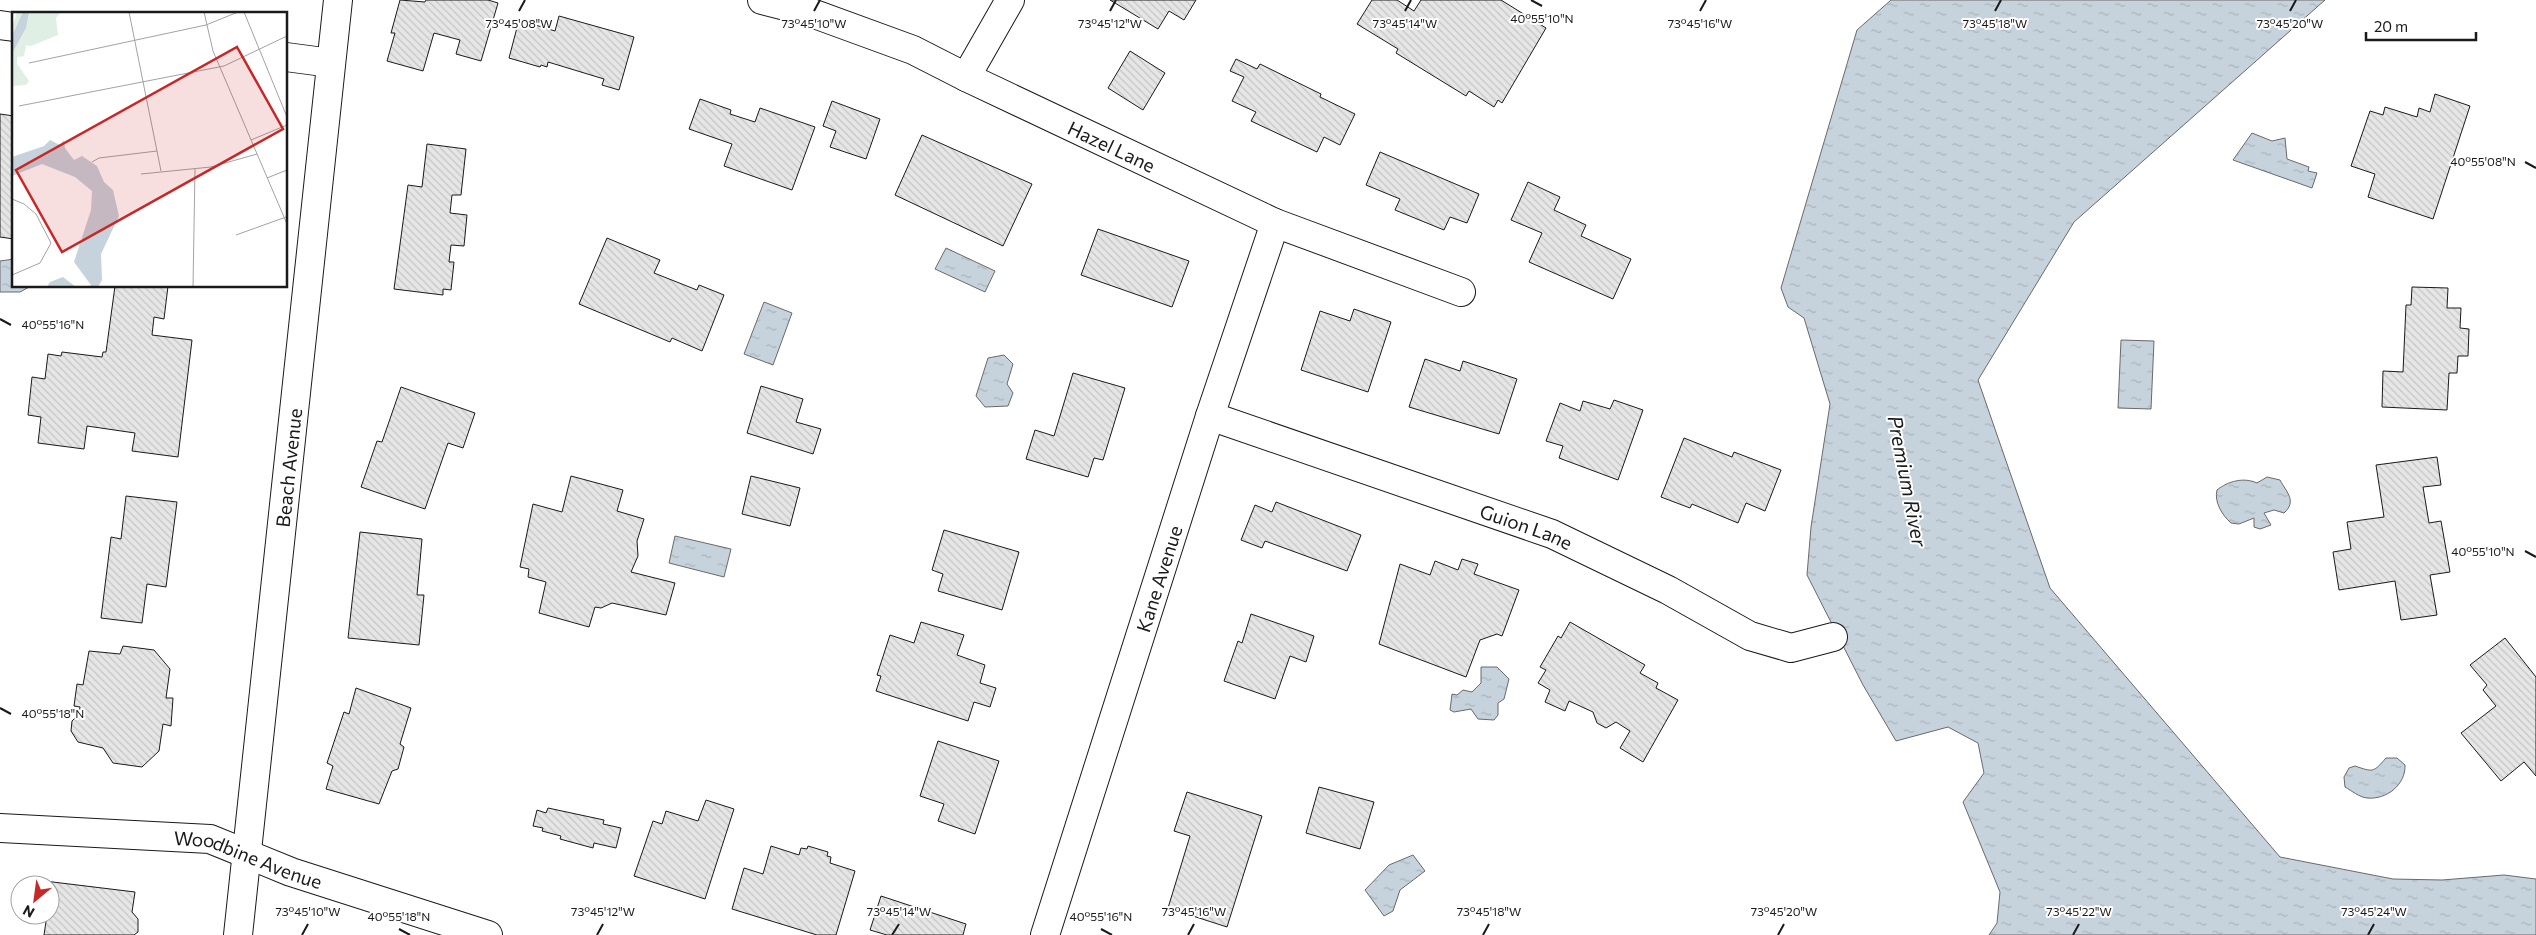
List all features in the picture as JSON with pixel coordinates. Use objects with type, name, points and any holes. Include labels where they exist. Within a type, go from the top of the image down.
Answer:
[{"type":"street","name":"Beach Avenue","points":[[238,935],[338,0]]},
{"type":"street","name":"Hazel Lane","points":[[762,0],[809,12],[913,50],[1275,224],[1461,292]]},
{"type":"street","points":[[966,77],[1010,0]]},
{"type":"street","points":[[288,57],[331,62]]},
{"type":"street","name":"Kane Avenue","points":[[1045,935],[1210,416],[1275,224]]},
{"type":"street","name":"Guion Lane","points":[[1210,416],[1552,534],[1668,590],[1750,636],[1791,648],[1833,637]]},
{"type":"street","name":"Woodbine Avenue","points":[[0,828],[210,839],[291,872],[488,935]]},
{"type":"water","name":"Premium River","points":[[1891,0],[2325,0],[2074,222],[1978,380],[2050,588],[2280,857],[2393,879],[2442,880],[2504,875],[2536,879],[2536,935],[1989,935],[1997,923],[2000,892],[1963,802],[1984,773],[1978,743],[1948,727],[1896,741],[1863,685],[1807,575],[1811,527],[1830,404],[1804,318],[1788,307],[1781,288],[1857,30]]},
{"type":"water","points":[[2252,133],[2272,141],[2285,138],[2287,159],[2309,167],[2308,171],[2317,173],[2312,188],[2233,160]]},
{"type":"water","points":[[946,248],[995,271],[985,292],[935,269]]},
{"type":"water","points":[[12,259],[12,288],[27,288],[20,292],[0,292],[0,261]]},
{"type":"water","points":[[764,302],[792,313],[773,365],[744,354]]},
{"type":"water","points":[[2121,340],[2154,341],[2151,409],[2118,408]]},
{"type":"water","points":[[1004,355],[1013,364],[1007,384],[1013,393],[1008,406],[985,407],[976,396],[988,358]]},
{"type":"water","points":[[2267,477],[2280,480],[2290,497],[2288,509],[2284,513],[2274,510],[2264,513],[2271,525],[2260,529],[2254,527],[2254,518],[2239,524],[2231,523],[2220,508],[2216,495],[2217,490],[2226,484],[2236,481],[2247,480],[2257,483]]},
{"type":"water","points":[[675,536],[731,549],[724,577],[669,563]]},
{"type":"water","points":[[1481,667],[1497,667],[1509,679],[1504,699],[1498,703],[1498,715],[1494,720],[1478,719],[1471,709],[1454,712],[1450,710],[1452,694],[1457,695],[1463,690],[1472,692],[1481,683]]},
{"type":"water","points":[[2386,758],[2397,758],[2405,765],[2402,778],[2394,789],[2382,796],[2367,798],[2345,787],[2344,777],[2349,768],[2355,766],[2372,770]]},
{"type":"water","points":[[1413,855],[1425,871],[1400,890],[1393,911],[1384,916],[1365,890],[1389,865]]},
{"type":"building","points":[[400,0],[425,2],[426,0],[488,0],[498,3],[481,61],[456,54],[460,40],[434,33],[423,71],[387,61],[395,33],[391,33]]},
{"type":"building","points":[[1110,0],[1196,0],[1184,20],[1169,11],[1158,29]]},
{"type":"building","points":[[1372,0],[1397,0],[1414,11],[1421,0],[1501,0],[1546,28],[1502,103],[1498,100],[1494,107],[1469,91],[1466,96],[1396,53],[1398,49],[1357,24]]},
{"type":"building","points":[[559,16],[634,37],[619,90],[602,85],[604,79],[548,62],[547,67],[541,65],[540,67],[509,58],[519,20],[555,31]]},
{"type":"building","points":[[1130,51],[1165,73],[1143,110],[1108,88]]},
{"type":"building","points":[[1236,59],[1257,69],[1260,64],[1321,94],[1320,97],[1355,114],[1340,145],[1324,137],[1317,152],[1251,121],[1256,112],[1232,101],[1244,77],[1230,71]]},
{"type":"building","points":[[2435,94],[2470,106],[2433,219],[2368,197],[2375,174],[2351,166],[2370,111],[2383,115],[2385,107],[2417,117],[2419,108],[2430,112]]},
{"type":"building","points":[[700,99],[731,110],[730,114],[755,122],[760,108],[815,127],[792,190],[724,166],[732,144],[689,129]]},
{"type":"building","points":[[832,101],[880,119],[866,159],[830,147],[836,131],[823,126]]},
{"type":"building","points":[[0,114],[12,116],[12,239],[0,237]]},
{"type":"building","points":[[922,135],[1032,184],[1003,246],[895,195]]},
{"type":"building","points":[[427,144],[466,149],[461,195],[452,195],[450,213],[467,215],[464,246],[451,245],[449,262],[454,262],[451,290],[443,289],[443,295],[394,289],[408,185],[422,187]]},
{"type":"building","points":[[1380,152],[1479,194],[1467,223],[1450,217],[1444,230],[1395,210],[1400,199],[1366,185]]},
{"type":"building","points":[[1528,182],[1560,197],[1554,210],[1586,225],[1581,236],[1631,259],[1613,299],[1529,262],[1542,233],[1511,220]]},
{"type":"building","points":[[1098,229],[1189,261],[1172,307],[1081,275]]},
{"type":"building","points":[[607,238],[660,260],[654,273],[697,290],[699,285],[724,295],[702,351],[672,338],[670,342],[579,304]]},
{"type":"building","points":[[2412,287],[2448,288],[2447,308],[2461,308],[2460,328],[2469,329],[2468,356],[2458,356],[2457,373],[2449,373],[2447,410],[2382,407],[2383,371],[2403,372],[2406,305],[2411,305]]},
{"type":"building","points":[[115,288],[168,288],[164,319],[154,317],[152,335],[192,340],[178,457],[132,451],[135,433],[87,426],[84,449],[38,443],[41,417],[28,415],[32,377],[45,379],[48,354],[61,356],[62,352],[102,357],[103,352],[106,352]]},
{"type":"building","points":[[1354,309],[1391,322],[1368,392],[1301,370],[1320,311],[1350,321]]},
{"type":"building","points":[[1425,359],[1460,371],[1463,361],[1517,379],[1499,434],[1409,407]]},
{"type":"building","points":[[1073,373],[1125,388],[1103,460],[1094,458],[1088,477],[1026,459],[1035,430],[1054,436]]},
{"type":"building","points":[[761,386],[803,399],[796,422],[821,429],[813,454],[747,433]]},
{"type":"building","points":[[401,387],[475,413],[463,448],[448,443],[425,509],[361,487],[377,441],[382,442]]},
{"type":"building","points":[[1614,400],[1643,410],[1618,480],[1559,458],[1563,446],[1546,441],[1560,403],[1580,411],[1583,401],[1610,409]]},
{"type":"building","points":[[1684,438],[1732,457],[1734,452],[1781,470],[1765,511],[1746,503],[1738,523],[1692,504],[1690,508],[1661,497]]},
{"type":"building","points":[[2437,457],[2441,485],[2423,487],[2429,523],[2441,521],[2450,572],[2430,575],[2437,615],[2401,620],[2395,581],[2339,590],[2333,552],[2351,549],[2347,522],[2384,517],[2376,465]]},
{"type":"building","points":[[571,476],[623,490],[617,511],[644,519],[637,541],[638,556],[631,572],[675,583],[666,615],[612,603],[601,608],[595,607],[589,627],[539,613],[546,582],[528,577],[529,569],[520,567],[533,504],[562,512]]},
{"type":"building","points":[[751,476],[800,488],[790,526],[742,514]]},
{"type":"building","points":[[126,496],[177,502],[166,587],[147,584],[142,623],[101,618],[111,537],[121,539]]},
{"type":"building","points":[[1276,502],[1361,535],[1347,571],[1265,541],[1262,548],[1241,540],[1255,505],[1272,512]]},
{"type":"building","points":[[944,530],[1019,552],[1002,610],[938,591],[943,574],[932,570]]},
{"type":"building","points":[[360,532],[422,539],[417,595],[424,595],[419,645],[348,638]]},
{"type":"building","points":[[1462,559],[1478,564],[1474,574],[1519,590],[1502,636],[1497,634],[1480,640],[1466,677],[1379,644],[1400,564],[1430,575],[1435,561],[1458,570]]},
{"type":"building","points":[[1251,614],[1314,636],[1306,662],[1290,656],[1275,699],[1224,681],[1238,641],[1242,643]]},
{"type":"building","points":[[921,622],[964,635],[957,655],[985,665],[980,683],[996,688],[990,707],[974,702],[968,721],[876,691],[881,676],[877,675],[890,635],[914,643]]},
{"type":"building","points":[[1570,622],[1645,665],[1640,673],[1658,683],[1656,688],[1678,700],[1643,762],[1620,748],[1630,731],[1616,722],[1606,728],[1597,723],[1593,712],[1569,701],[1565,711],[1545,702],[1550,690],[1538,683],[1546,670],[1540,667],[1558,636],[1561,638]]},
{"type":"building","points":[[2505,638],[2536,677],[2536,776],[2524,762],[2501,781],[2461,733],[2496,706],[2483,690],[2487,685],[2470,665]]},
{"type":"building","points":[[123,646],[154,650],[170,669],[166,698],[173,698],[171,726],[163,724],[159,751],[142,767],[113,763],[103,748],[78,742],[71,731],[72,721],[79,714],[80,707],[74,706],[77,684],[83,685],[89,651],[120,654]]},
{"type":"building","points":[[356,688],[411,708],[400,744],[404,747],[398,769],[392,771],[379,804],[326,789],[333,766],[327,763],[344,712],[349,714]]},
{"type":"building","points":[[938,741],[999,761],[975,834],[938,821],[944,804],[920,796]]},
{"type":"building","points":[[1319,787],[1374,802],[1360,849],[1306,833]]},
{"type":"building","points":[[1187,792],[1262,816],[1227,927],[1168,908],[1190,836],[1174,831]]},
{"type":"building","points":[[706,800],[734,809],[705,899],[634,876],[653,821],[662,824],[666,811],[698,821]]},
{"type":"building","points":[[548,808],[604,820],[603,824],[621,828],[616,848],[594,843],[593,848],[560,839],[561,836],[542,831],[543,828],[533,826],[537,810],[546,813]]},
{"type":"building","points":[[771,846],[799,855],[801,848],[807,849],[808,846],[828,852],[827,856],[831,857],[830,863],[855,871],[836,935],[817,935],[732,909],[744,868],[763,874]]},
{"type":"building","points":[[60,883],[135,892],[132,912],[138,919],[138,932],[134,935],[44,935],[46,925],[60,925]]},
{"type":"building","points":[[881,896],[966,924],[963,935],[887,935],[870,930]]}]
